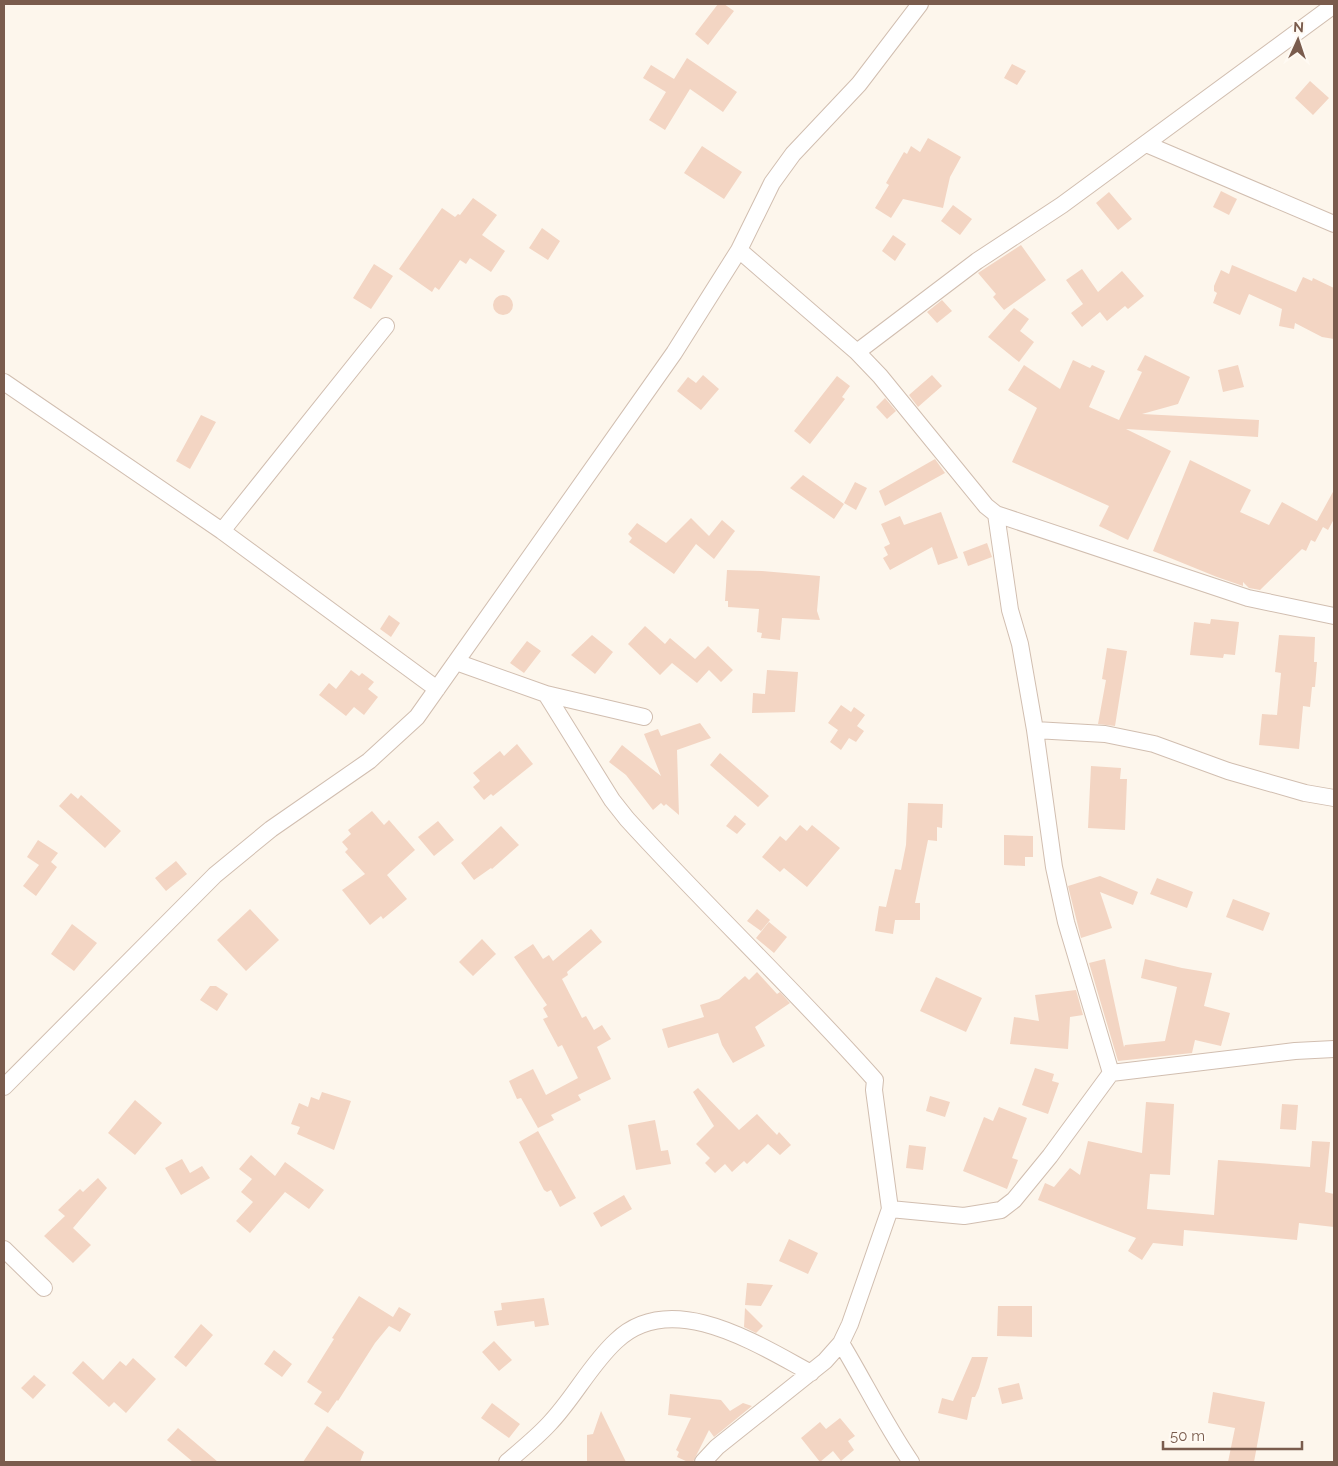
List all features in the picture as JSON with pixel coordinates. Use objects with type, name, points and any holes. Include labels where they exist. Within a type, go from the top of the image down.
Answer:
[{"type":"street","points":[[4,1087],[215,875],[271,829],[369,761],[417,717],[674,353],[739,250],[755,214],[772,183],[788,161],[859,84],[920,4]]},
{"type":"street","points":[[857,352],[977,261],[1062,205],[1334,5]]},
{"type":"street","points":[[1146,144],[1334,224]]},
{"type":"street","points":[[739,250],[857,352],[880,376],[986,506],[996,514],[1248,598],[1334,616]]},
{"type":"street","points":[[222,531],[386,326]]},
{"type":"street","points":[[4,382],[222,531],[437,689]]},
{"type":"street","points":[[996,514],[1010,610],[1020,644],[1035,730],[1054,867],[1062,904],[1111,1073]]},
{"type":"street","points":[[456,662],[546,694],[644,716]]},
{"type":"street","points":[[546,694],[612,800],[626,819],[734,934],[822,1021],[875,1080],[874,1090],[890,1209],[841,1343],[826,1362],[717,1447],[703,1462]]},
{"type":"street","points":[[1035,730],[1105,734],[1154,744],[1228,771],[1305,793],[1334,798]]},
{"type":"street","points":[[890,1209],[964,1216],[1001,1210],[1014,1200],[1050,1156],[1111,1073],[1295,1051],[1334,1049]]},
{"type":"street","points":[[4,1249],[44,1288]]},
{"type":"street","points":[[507,1462],[549,1424],[616,1340],[636,1326],[657,1320],[680,1319],[744,1336],[811,1373]]},
{"type":"street","points":[[841,1343],[876,1402],[894,1438],[911,1462]]},
{"type":"building","points":[[718,4],[724,4],[734,11],[708,45],[695,34]]},
{"type":"building","points":[[687,58],[737,92],[723,112],[690,89],[665,130],[649,120],[666,92],[643,78],[651,65],[674,79]]},
{"type":"building","points":[[1012,64],[1026,71],[1017,85],[1004,78]]},
{"type":"building","points":[[1310,81],[1329,98],[1313,115],[1295,98]]},
{"type":"building","points":[[928,138],[961,157],[950,177],[943,208],[903,199],[891,218],[875,208],[889,185],[886,183],[904,152],[907,154],[911,146],[920,152]]},
{"type":"building","points":[[702,146],[742,172],[724,199],[684,173]]},
{"type":"building","points":[[1221,191],[1237,199],[1229,215],[1213,207]]},
{"type":"building","points":[[1109,192],[1132,219],[1118,230],[1096,203]]},
{"type":"building","points":[[473,198],[497,215],[482,235],[505,251],[491,272],[470,258],[466,264],[460,260],[439,290],[435,287],[432,292],[399,269],[442,208],[455,217],[458,214],[460,215]]},
{"type":"building","points":[[953,205],[972,219],[960,235],[941,221]]},
{"type":"building","points":[[542,228],[560,241],[548,260],[529,248]]},
{"type":"building","points":[[893,235],[906,244],[895,261],[882,251]]},
{"type":"building","points":[[1021,245],[1046,280],[1004,310],[993,297],[996,294],[978,273]]},
{"type":"building","points":[[374,264],[393,276],[371,309],[353,298]]},
{"type":"building","points":[[1232,265],[1296,292],[1303,277],[1312,281],[1313,278],[1334,288],[1334,339],[1322,337],[1295,323],[1294,329],[1279,326],[1282,309],[1249,294],[1240,315],[1213,303],[1217,293],[1214,291],[1214,286],[1221,270],[1229,274]]},
{"type":"building","points":[[1082,269],[1098,292],[1122,271],[1144,296],[1128,309],[1125,306],[1107,321],[1100,312],[1082,327],[1071,313],[1083,304],[1066,280]]},
{"type":"building","points":[[499,295],[507,295],[513,301],[513,309],[507,315],[499,315],[493,309],[493,301]]},
{"type":"building","points":[[942,300],[952,311],[937,323],[927,312]]},
{"type":"building","points":[[1014,308],[1029,319],[1020,331],[1034,342],[1019,362],[988,337]]},
{"type":"building","points":[[1145,355],[1190,377],[1178,404],[1142,414],[1259,420],[1258,437],[1126,429],[1171,451],[1128,540],[1099,526],[1109,506],[1012,462],[1037,408],[1008,390],[1024,365],[1060,389],[1073,360],[1090,368],[1092,365],[1105,371],[1089,407],[1119,420],[1142,372],[1137,370]]},
{"type":"building","points":[[1238,365],[1244,387],[1223,392],[1218,370]]},
{"type":"building","points":[[703,375],[719,389],[701,410],[677,391],[688,377],[696,383]]},
{"type":"building","points":[[932,375],[942,386],[918,407],[909,395]]},
{"type":"building","points":[[837,376],[850,386],[842,397],[845,399],[810,444],[794,431]]},
{"type":"building","points":[[885,398],[896,411],[887,419],[876,407]]},
{"type":"building","points":[[201,415],[216,422],[190,469],[176,461]]},
{"type":"building","points":[[935,459],[945,473],[885,506],[879,491]]},
{"type":"building","points":[[1190,460],[1251,490],[1240,512],[1269,525],[1282,502],[1317,521],[1334,490],[1334,519],[1328,530],[1323,527],[1315,542],[1311,540],[1306,551],[1302,549],[1260,590],[1249,588],[1243,582],[1243,586],[1217,577],[1153,551]]},
{"type":"building","points":[[803,475],[844,504],[834,519],[790,488]]},
{"type":"building","points":[[855,482],[867,488],[856,510],[844,503]]},
{"type":"building","points":[[941,512],[958,558],[938,565],[932,547],[890,570],[883,558],[888,555],[884,547],[890,544],[881,524],[900,516],[904,525]]},
{"type":"building","points":[[691,518],[709,536],[722,520],[735,531],[714,559],[696,544],[674,574],[629,542],[632,538],[628,534],[637,523],[666,543]]},
{"type":"building","points":[[987,543],[992,557],[968,566],[963,552]]},
{"type":"building","points":[[727,570],[820,576],[817,611],[820,620],[782,618],[780,640],[761,638],[762,633],[757,632],[759,609],[728,607],[728,601],[725,601]]},
{"type":"building","points":[[389,615],[400,623],[391,637],[380,629]]},
{"type":"building","points":[[1211,619],[1239,622],[1235,655],[1224,654],[1223,658],[1190,655],[1194,622],[1210,624]]},
{"type":"building","points":[[645,626],[665,644],[670,638],[695,659],[708,646],[733,670],[721,682],[709,670],[697,683],[672,663],[660,675],[628,644]]},
{"type":"building","points":[[592,635],[613,652],[595,674],[571,655]]},
{"type":"building","points":[[1279,635],[1315,637],[1314,662],[1317,662],[1315,687],[1312,687],[1310,707],[1303,706],[1299,749],[1259,745],[1262,714],[1277,715],[1281,673],[1275,672]]},
{"type":"building","points":[[527,641],[541,651],[524,673],[510,663]]},
{"type":"building","points":[[1107,648],[1127,651],[1115,726],[1098,724],[1106,680],[1102,679]]},
{"type":"building","points":[[351,670],[359,676],[362,673],[374,682],[368,689],[378,697],[364,715],[354,707],[346,716],[319,695],[329,683],[336,689]]},
{"type":"building","points":[[767,670],[798,672],[795,712],[752,713],[753,693],[765,694]]},
{"type":"building","points":[[841,705],[851,712],[854,707],[865,715],[857,726],[864,731],[856,742],[849,738],[841,750],[830,742],[838,730],[828,723]]},
{"type":"building","points":[[700,723],[711,738],[677,750],[679,815],[666,804],[664,806],[661,803],[653,810],[626,775],[609,762],[622,745],[661,776],[644,734],[658,729],[661,736]]},
{"type":"building","points":[[517,744],[533,764],[493,796],[491,794],[484,800],[473,787],[480,781],[473,773],[500,751],[504,756]]},
{"type":"building","points":[[720,753],[769,796],[758,807],[710,765]]},
{"type":"building","points":[[1091,766],[1121,768],[1120,779],[1127,779],[1125,830],[1088,828]]},
{"type":"building","points":[[71,793],[78,799],[81,795],[121,831],[105,848],[59,806]]},
{"type":"building","points":[[908,803],[943,804],[942,828],[937,827],[937,841],[928,840],[915,903],[920,903],[920,920],[895,920],[893,934],[875,931],[879,906],[886,907],[895,869],[901,870],[906,845]]},
{"type":"building","points":[[372,811],[384,825],[389,820],[415,850],[387,875],[407,899],[383,919],[381,916],[370,925],[342,890],[365,874],[345,852],[348,849],[342,842],[351,834],[348,830]]},
{"type":"building","points":[[735,815],[746,824],[737,834],[726,826]]},
{"type":"building","points":[[438,821],[454,840],[434,856],[418,837]]},
{"type":"building","points":[[800,825],[807,831],[812,825],[840,848],[807,887],[784,868],[780,872],[762,857],[780,836],[786,841]]},
{"type":"building","points":[[501,826],[519,845],[492,869],[474,880],[461,863]]},
{"type":"building","points":[[1004,835],[1033,836],[1033,857],[1025,857],[1025,866],[1004,865]]},
{"type":"building","points":[[38,840],[58,853],[51,862],[57,867],[36,896],[23,886],[39,865],[27,857]]},
{"type":"building","points":[[176,861],[187,874],[166,891],[155,878]]},
{"type":"building","points":[[1100,876],[1138,892],[1133,905],[1100,892],[1112,928],[1081,938],[1068,886]]},
{"type":"building","points":[[1157,878],[1193,892],[1187,908],[1150,894]]},
{"type":"building","points":[[1233,899],[1270,913],[1263,931],[1226,917]]},
{"type":"building","points":[[250,909],[279,940],[246,971],[217,940]]},
{"type":"building","points":[[757,909],[770,920],[761,931],[747,921]]},
{"type":"building","points":[[769,922],[787,937],[774,953],[756,938]]},
{"type":"building","points":[[72,924],[97,943],[74,971],[51,954]]},
{"type":"building","points":[[591,929],[602,942],[567,972],[568,975],[562,979],[582,1018],[586,1016],[594,1030],[602,1025],[611,1039],[597,1047],[611,1079],[578,1095],[581,1100],[551,1115],[554,1120],[538,1128],[521,1098],[517,1099],[509,1081],[533,1069],[546,1095],[578,1078],[562,1045],[558,1047],[543,1019],[548,1017],[543,1008],[547,1005],[514,957],[533,944],[543,959],[549,955],[553,961]]},
{"type":"building","points":[[482,939],[496,954],[473,976],[459,962]]},
{"type":"building","points":[[1105,959],[1124,1047],[1125,1045],[1165,1041],[1177,987],[1141,978],[1145,959],[1212,973],[1204,1006],[1230,1013],[1221,1046],[1195,1040],[1192,1053],[1118,1061],[1089,963]]},
{"type":"building","points":[[757,972],[777,994],[780,992],[790,1003],[755,1027],[765,1046],[733,1063],[722,1045],[718,1033],[668,1048],[662,1029],[704,1017],[700,1005],[719,999],[745,976],[749,980]]},
{"type":"building","points":[[936,977],[982,998],[966,1032],[920,1011]]},
{"type":"building","points":[[210,986],[216,986],[228,994],[217,1011],[200,1000]]},
{"type":"building","points":[[1076,990],[1083,1015],[1070,1017],[1068,1049],[1010,1044],[1014,1017],[1039,1021],[1035,995]]},
{"type":"building","points":[[1035,1068],[1054,1074],[1052,1081],[1059,1083],[1048,1114],[1022,1105]]},
{"type":"building","points":[[698,1088],[739,1130],[757,1114],[777,1135],[779,1132],[791,1145],[780,1155],[768,1144],[747,1164],[744,1161],[732,1172],[725,1164],[715,1173],[705,1163],[710,1158],[696,1144],[714,1126],[693,1092]]},
{"type":"building","points":[[322,1092],[351,1101],[334,1150],[297,1134],[300,1127],[291,1124],[299,1103],[308,1107],[311,1097],[319,1100]]},
{"type":"building","points":[[930,1096],[950,1102],[945,1117],[926,1111]]},
{"type":"building","points":[[135,1100],[162,1123],[135,1155],[108,1133]]},
{"type":"building","points":[[1146,1102],[1174,1104],[1170,1175],[1150,1174],[1147,1209],[1214,1215],[1218,1160],[1310,1167],[1312,1141],[1330,1142],[1325,1192],[1334,1194],[1334,1227],[1299,1223],[1297,1240],[1184,1230],[1183,1246],[1153,1243],[1142,1260],[1128,1251],[1136,1238],[1038,1200],[1045,1183],[1054,1187],[1070,1168],[1080,1175],[1088,1141],[1142,1153]]},
{"type":"building","points":[[1282,1104],[1298,1105],[1296,1130],[1280,1129]]},
{"type":"building","points":[[999,1107],[1027,1118],[1012,1158],[1018,1160],[1007,1189],[963,1171],[984,1117],[993,1121]]},
{"type":"building","points":[[655,1120],[661,1151],[668,1150],[671,1164],[636,1170],[628,1125]]},
{"type":"building","points":[[538,1131],[576,1198],[560,1207],[551,1190],[547,1192],[544,1190],[519,1142]]},
{"type":"building","points":[[909,1145],[926,1147],[923,1170],[906,1168]]},
{"type":"building","points":[[251,1155],[275,1176],[285,1162],[324,1190],[309,1209],[285,1192],[250,1233],[236,1221],[253,1202],[241,1192],[252,1179],[239,1169]]},
{"type":"building","points":[[182,1159],[190,1173],[202,1166],[210,1178],[181,1195],[165,1168]]},
{"type":"building","points":[[98,1178],[107,1188],[73,1228],[91,1245],[73,1263],[44,1236],[65,1216],[58,1210],[80,1189],[83,1192]]},
{"type":"building","points":[[624,1195],[632,1209],[601,1227],[593,1213]]},
{"type":"building","points":[[789,1239],[818,1253],[808,1274],[779,1261]]},
{"type":"building","points":[[747,1283],[773,1285],[761,1306],[745,1305]]},
{"type":"building","points":[[359,1296],[393,1317],[399,1307],[411,1314],[400,1332],[389,1326],[375,1343],[338,1401],[328,1413],[314,1404],[322,1392],[307,1382]]},
{"type":"building","points":[[544,1298],[549,1325],[535,1327],[534,1321],[497,1326],[494,1311],[502,1310],[501,1303]]},
{"type":"building","points":[[998,1306],[1032,1306],[1032,1337],[997,1336]]},
{"type":"building","points":[[745,1308],[763,1326],[756,1333],[744,1327]]},
{"type":"building","points":[[201,1324],[213,1335],[186,1367],[174,1357]]},
{"type":"building","points":[[494,1341],[512,1360],[499,1371],[482,1352]]},
{"type":"building","points":[[274,1350],[292,1364],[282,1377],[264,1364]]},
{"type":"building","points":[[972,1357],[988,1357],[979,1388],[975,1397],[972,1397],[967,1420],[938,1413],[942,1398],[953,1401]]},
{"type":"building","points":[[133,1358],[156,1379],[126,1413],[114,1402],[109,1407],[72,1373],[83,1361],[103,1380],[120,1361],[126,1366]]},
{"type":"building","points":[[34,1375],[46,1385],[33,1399],[21,1388]]},
{"type":"building","points":[[1019,1383],[1023,1399],[1002,1404],[998,1388]]},
{"type":"building","points":[[1213,1392],[1265,1402],[1254,1462],[1228,1462],[1235,1428],[1208,1423]]},
{"type":"building","points":[[670,1394],[721,1400],[730,1411],[743,1403],[752,1406],[714,1437],[709,1430],[693,1462],[688,1462],[677,1457],[679,1452],[676,1450],[691,1418],[668,1415]]},
{"type":"building","points":[[492,1403],[520,1424],[509,1438],[481,1418]]},
{"type":"building","points":[[601,1411],[626,1462],[587,1461],[587,1435],[593,1434]]},
{"type":"building","points":[[840,1418],[855,1436],[848,1441],[854,1450],[841,1461],[833,1451],[820,1462],[801,1438],[820,1422],[826,1429]]},
{"type":"building","points":[[327,1426],[364,1452],[360,1462],[303,1462]]},
{"type":"building","points":[[178,1428],[218,1462],[193,1462],[167,1440]]}]
